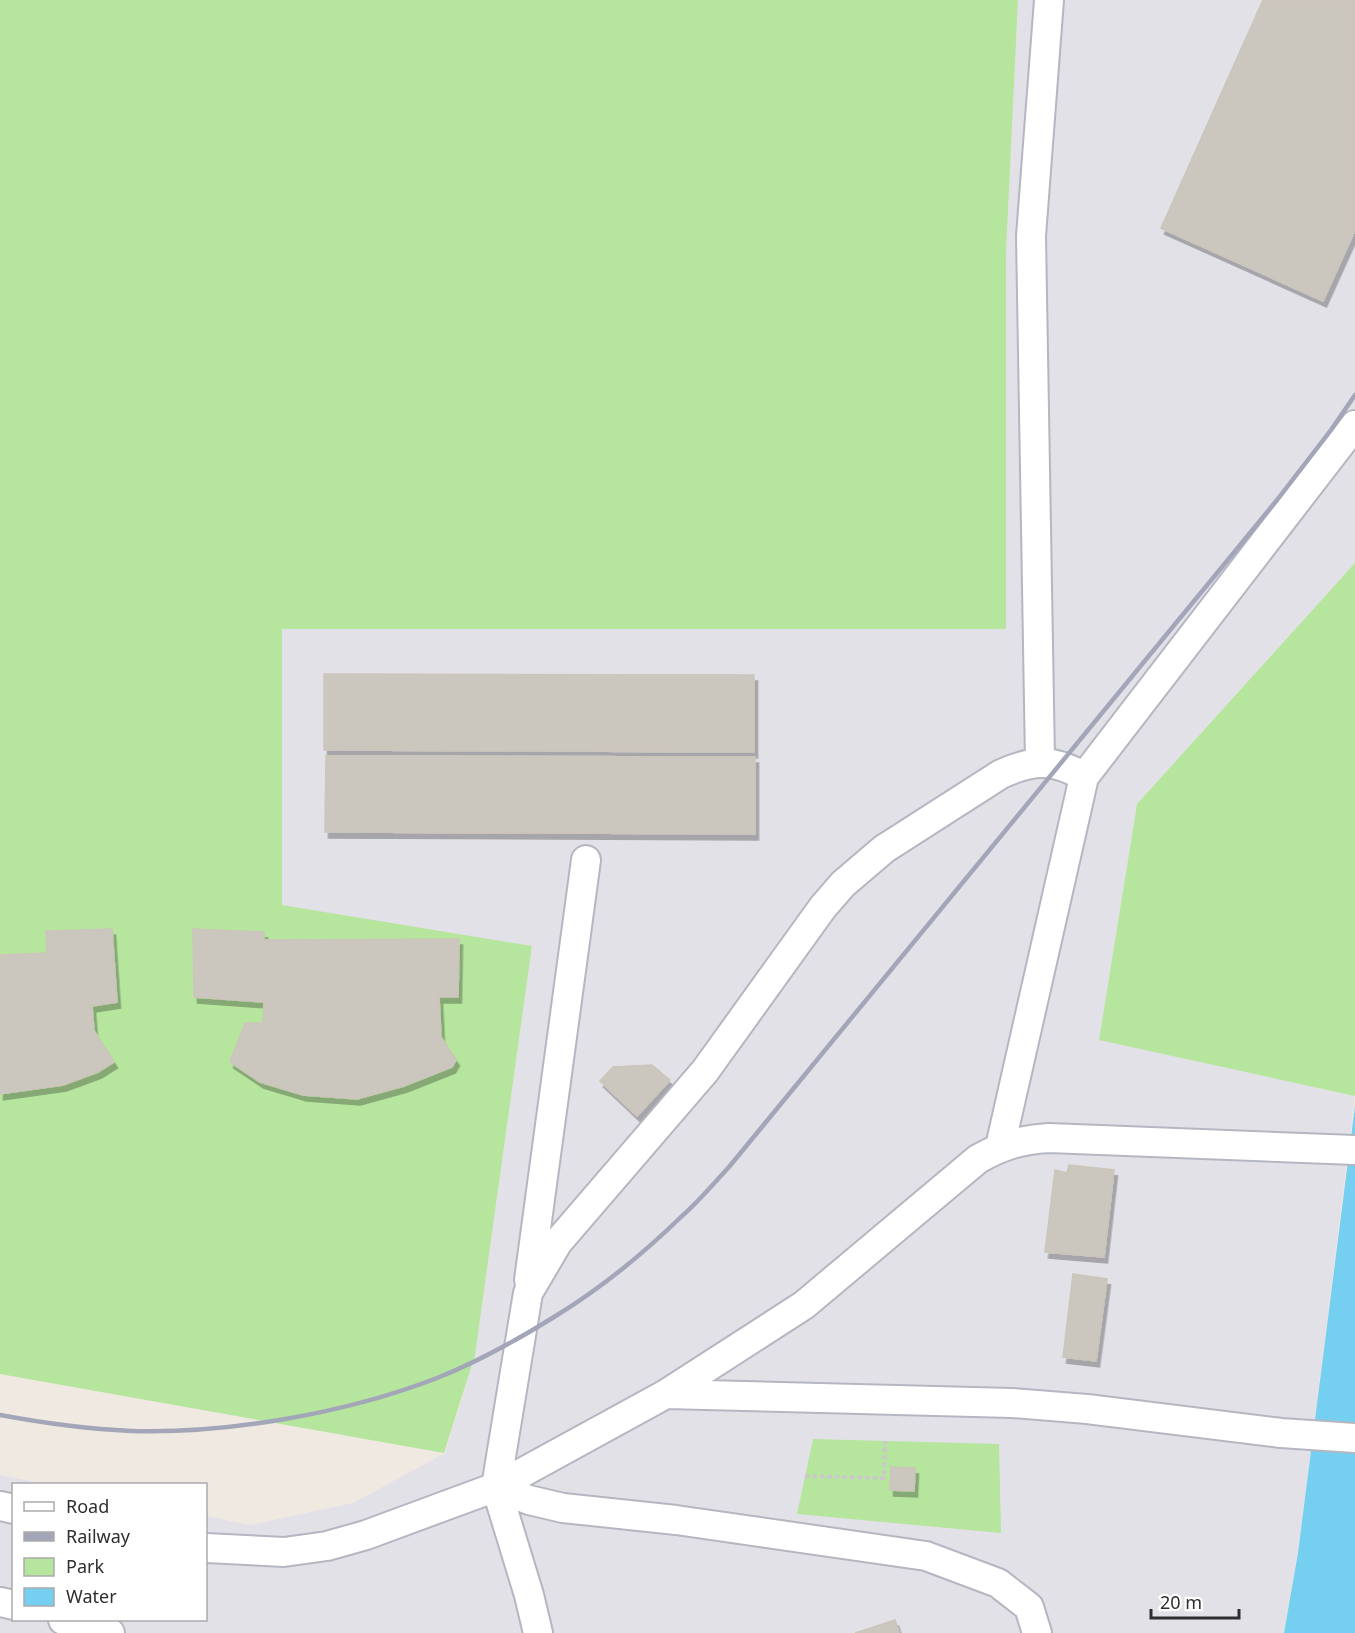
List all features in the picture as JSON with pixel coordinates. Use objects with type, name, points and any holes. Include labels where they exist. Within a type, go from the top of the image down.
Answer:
[{"type":"street","points":[[1040,762],[1031,236],[1049,0]]},
{"type":"street","points":[[1000,1147],[1084,777],[1355,425]]},
{"type":"street","points":[[528,1293],[558,1242],[691,1088],[823,907],[843,884],[884,849],[1001,774],[1021,765],[1040,762],[1067,768],[1084,777]]},
{"type":"street","points":[[537,1633],[529,1595],[496,1487],[528,1293],[586,860]]},
{"type":"street","points":[[207,1548],[242,1552],[284,1552],[327,1546],[366,1535],[496,1487],[666,1394],[804,1305],[978,1159],[1000,1147],[1025,1139],[1049,1138],[1355,1150]]},
{"type":"street","points":[[666,1394],[1012,1403],[1087,1409],[1272,1432],[1355,1438]]},
{"type":"street","points":[[496,1487],[529,1500],[563,1508],[699,1523],[926,1557],[998,1583],[1029,1607],[1037,1633]]},
{"type":"street","points":[[67,1621],[110,1633]]},
{"type":"path","points":[[805,1476],[884,1478],[885,1441]]},
{"type":"shaded area","points":[[1018,0],[1355,0],[1355,563],[1137,804],[1099,1039],[1355,1096],[1298,1553],[1284,1633],[0,1633],[0,1475],[41,1483],[12,1483],[12,1621],[207,1621],[207,1516],[250,1525],[353,1503],[445,1453],[475,1355],[532,947],[281,905],[282,629],[1005,629],[1006,253]]},
{"type":"green space","points":[[0,0],[1018,0],[1006,253],[1006,629],[282,629],[282,905],[532,946],[475,1355],[444,1453],[0,1374]]},
{"type":"green space","points":[[1355,563],[1355,1096],[1099,1040],[1137,804]]},
{"type":"green space","points":[[813,1439],[999,1444],[1001,1533],[797,1514]]},
{"type":"water","points":[[1355,1106],[1355,1633],[1284,1633],[1298,1553]]},
{"type":"building","points":[[1263,0],[1355,0],[1355,230],[1323,301],[1161,228]]},
{"type":"building","points":[[324,674],[754,675],[754,752],[324,750]]},
{"type":"building","points":[[326,756],[755,757],[755,834],[325,832]]},
{"type":"building","points":[[112,929],[117,1002],[92,1006],[94,1031],[114,1062],[98,1072],[63,1085],[0,1094],[0,955],[47,953],[46,931]]},
{"type":"building","points":[[193,929],[264,932],[264,940],[459,939],[458,997],[439,997],[441,1037],[456,1060],[452,1067],[404,1086],[357,1099],[303,1095],[260,1082],[230,1062],[245,1023],[263,1023],[264,1002],[194,997]]},
{"type":"building","points":[[652,1065],[670,1080],[637,1116],[600,1081],[613,1067]]},
{"type":"building","points":[[1069,1165],[1114,1170],[1104,1257],[1045,1252],[1055,1170],[1067,1173]]},
{"type":"building","points":[[1073,1274],[1107,1279],[1096,1361],[1063,1357]]},
{"type":"building","points":[[891,1467],[915,1468],[914,1491],[890,1490]]},
{"type":"building","points":[[895,1620],[899,1633],[855,1633]]},
{"type":"railway","points":[[0,1415],[98,1429],[168,1431],[247,1425],[326,1411],[402,1390],[467,1365],[540,1326],[605,1282],[667,1230],[729,1167],[1277,500],[1355,395]]}]
